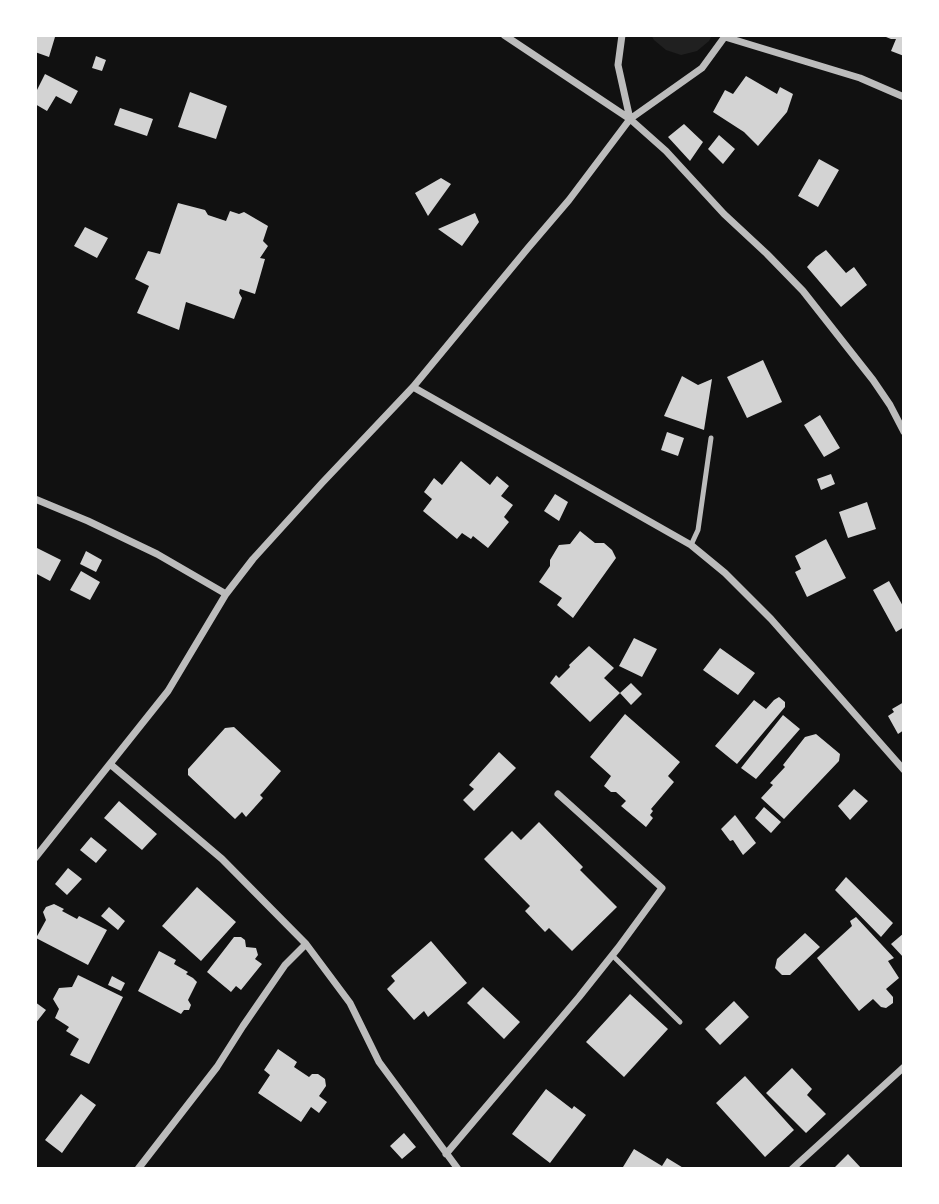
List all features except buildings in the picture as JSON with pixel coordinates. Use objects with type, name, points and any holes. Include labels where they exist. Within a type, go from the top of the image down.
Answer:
[{"type":"street","points":[[505,35],[630,119],[666,151],[724,214],[803,291],[873,380],[904,432]]},
{"type":"street","points":[[622,35],[618,65],[630,119]]},
{"type":"street","points":[[35,858],[167,691],[226,594],[253,559],[413,387],[569,200],[630,119],[702,68],[725,36],[860,78],[904,97]]},
{"type":"street","points":[[413,387],[691,545],[725,573],[771,620],[904,770]]},
{"type":"street","points":[[35,499],[157,554],[226,594]]},
{"type":"street","points":[[110,764],[222,859],[306,944],[350,1003],[379,1062],[458,1169]]},
{"type":"street","points":[[446,1154],[579,997],[662,888],[558,794]]},
{"type":"street","points":[[138,1169],[217,1067],[285,965],[306,944]]},
{"type":"street","points":[[792,1169],[904,1067]]},
{"type":"lane","points":[[691,545],[698,530],[711,438]]},
{"type":"lane","points":[[612,955],[680,1022]]},
{"type":"shaded area","points":[[651,35],[712,35],[697,51],[681,55],[666,50]]}]
